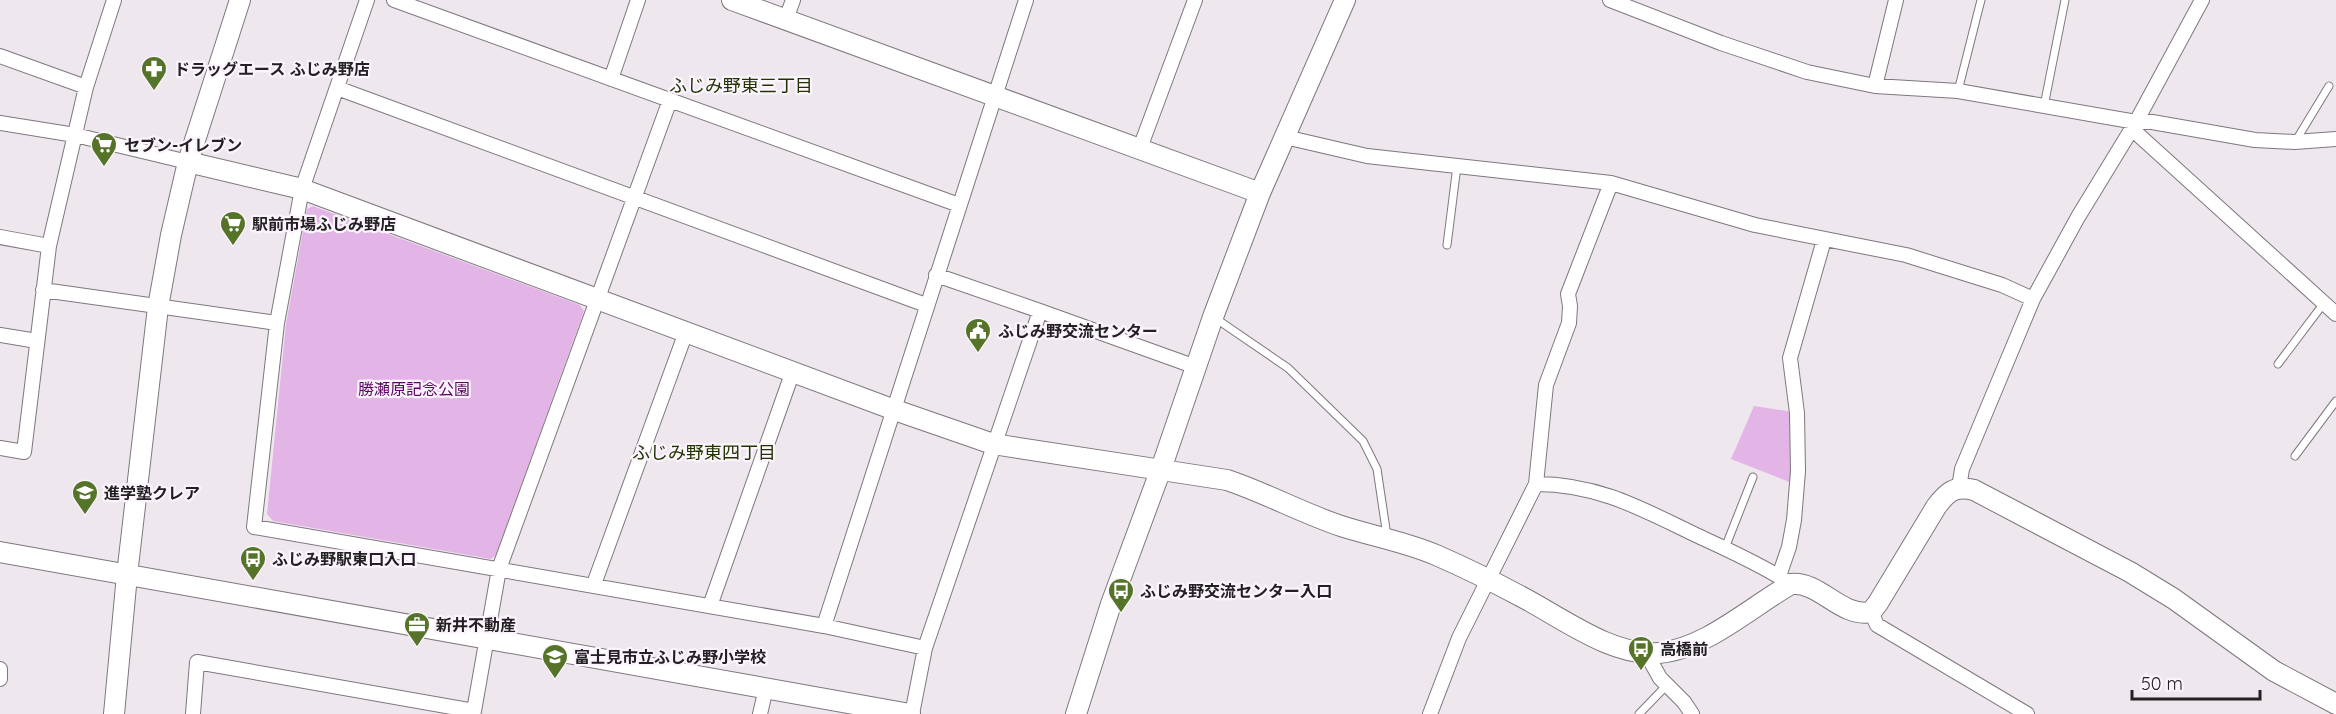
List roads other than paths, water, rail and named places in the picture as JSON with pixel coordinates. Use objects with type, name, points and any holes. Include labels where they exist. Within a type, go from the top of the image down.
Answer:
[{"type":"street","points":[[0,448],[24,452],[49,246],[86,87],[114,0]]},
{"type":"street","points":[[114,714],[158,307],[171,235],[188,162],[240,0]]},
{"type":"street","points":[[367,0],[302,189],[277,323],[254,527],[594,584],[824,626],[925,648]]},
{"type":"street","points":[[394,0],[959,205]]},
{"type":"street","points":[[611,79],[638,0]]},
{"type":"street","points":[[732,0],[1260,193]]},
{"type":"street","points":[[786,19],[793,0]]},
{"type":"street","points":[[824,626],[892,409],[1026,0]]},
{"type":"street","points":[[1140,148],[1195,0]]},
{"type":"street","points":[[1076,714],[1111,604],[1161,470],[1213,316],[1260,193],[1345,0]]},
{"type":"street","points":[[1611,0],[1643,6],[1721,43],[1807,72],[1875,86],[1958,91],[2134,125],[2152,122],[2255,140],[2295,142],[2336,139]]},
{"type":"street","points":[[1875,86],[1896,0]]},
{"type":"street","points":[[1959,488],[1962,469],[2033,299],[2134,125],[2202,0]]},
{"type":"street","points":[[0,56],[86,87]]},
{"type":"street","points":[[337,88],[927,305]]},
{"type":"street","points":[[193,714],[198,662],[474,711],[499,569],[669,100]]},
{"type":"street","points":[[0,123],[75,135],[302,189],[892,409],[993,444],[1227,480],[1343,527],[1388,538],[1433,554],[1488,578],[1613,646],[1646,653],[1670,651],[1696,642],[1785,580],[1794,520],[1798,471],[1797,413],[1790,358],[1824,240]]},
{"type":"street","points":[[2134,125],[2336,314]]},
{"type":"street","points":[[1285,137],[1367,156],[1611,183],[1755,225],[1906,255],[2002,285],[2033,299]]},
{"type":"street","points":[[1430,714],[1459,638],[1536,484],[1546,385],[1569,323],[1568,294],[1611,183]]},
{"type":"street","points":[[0,237],[49,246]]},
{"type":"street","points":[[936,275],[1196,367]]},
{"type":"street","points":[[43,290],[277,323]]},
{"type":"street","points":[[0,552],[766,688],[857,709],[911,714],[925,648],[1040,311]]},
{"type":"street","points":[[594,584],[686,332]]},
{"type":"street","points":[[0,335],[37,341]]},
{"type":"street","points":[[710,606],[793,371]]},
{"type":"street","points":[[1536,484],[1562,484],[1616,497],[1725,548],[1785,580],[1802,584],[1855,613],[1871,612]]},
{"type":"street","points":[[1871,612],[1946,494],[1959,488],[1974,490],[2130,572],[2174,599],[2274,670],[2336,704]]},
{"type":"street","points":[[1871,612],[1877,625],[2027,714]]},
{"type":"street","points":[[1646,653],[1660,678],[1684,702],[1692,714]]},
{"type":"street","points":[[0,669],[0,679]]},
{"type":"street","points":[[760,714],[766,688]]},
{"type":"lane","points":[[1958,91],[1981,0]]},
{"type":"lane","points":[[2044,106],[2065,0]]},
{"type":"lane","points":[[2295,142],[2329,86]]},
{"type":"lane","points":[[1447,245],[1457,166]]},
{"type":"lane","points":[[2278,364],[2324,303]]},
{"type":"lane","points":[[1213,316],[1288,368],[1363,441],[1377,469],[1388,538]]},
{"type":"lane","points":[[2295,456],[2336,400]]},
{"type":"lane","points":[[1725,548],[1753,477]]},
{"type":"lane","points":[[1639,714],[1667,685]]},
{"type":"place","name":"ドラッグエース ふじみ野店","points":[[154,92]]},
{"type":"place","name":"セブン-イレブン","points":[[104,168]]},
{"type":"place","name":"駅前市場ふじみ野店","points":[[233,247]]},
{"type":"place","name":"ふじみ野交流センター","points":[[978,354]]},
{"type":"place","name":"進学塾クレア","points":[[85,516]]},
{"type":"place","name":"ふじみ野駅東口入口","points":[[253,582]]},
{"type":"place","name":"ふじみ野交流センター入口","points":[[1121,614]]},
{"type":"place","name":"新井不動産","points":[[417,648]]},
{"type":"place","name":"高橋前","points":[[1641,672]]},
{"type":"place","name":"富士見市立ふじみ野小学校","points":[[555,680]]},
{"type":"district","name":"ふじみ野東三丁目","points":[[741,85]]},
{"type":"district","name":"ふじみ野東四丁目","points":[[704,452]]},
{"type":"park label","name":"勝瀬原記念公園","points":[[414,389]]}]
